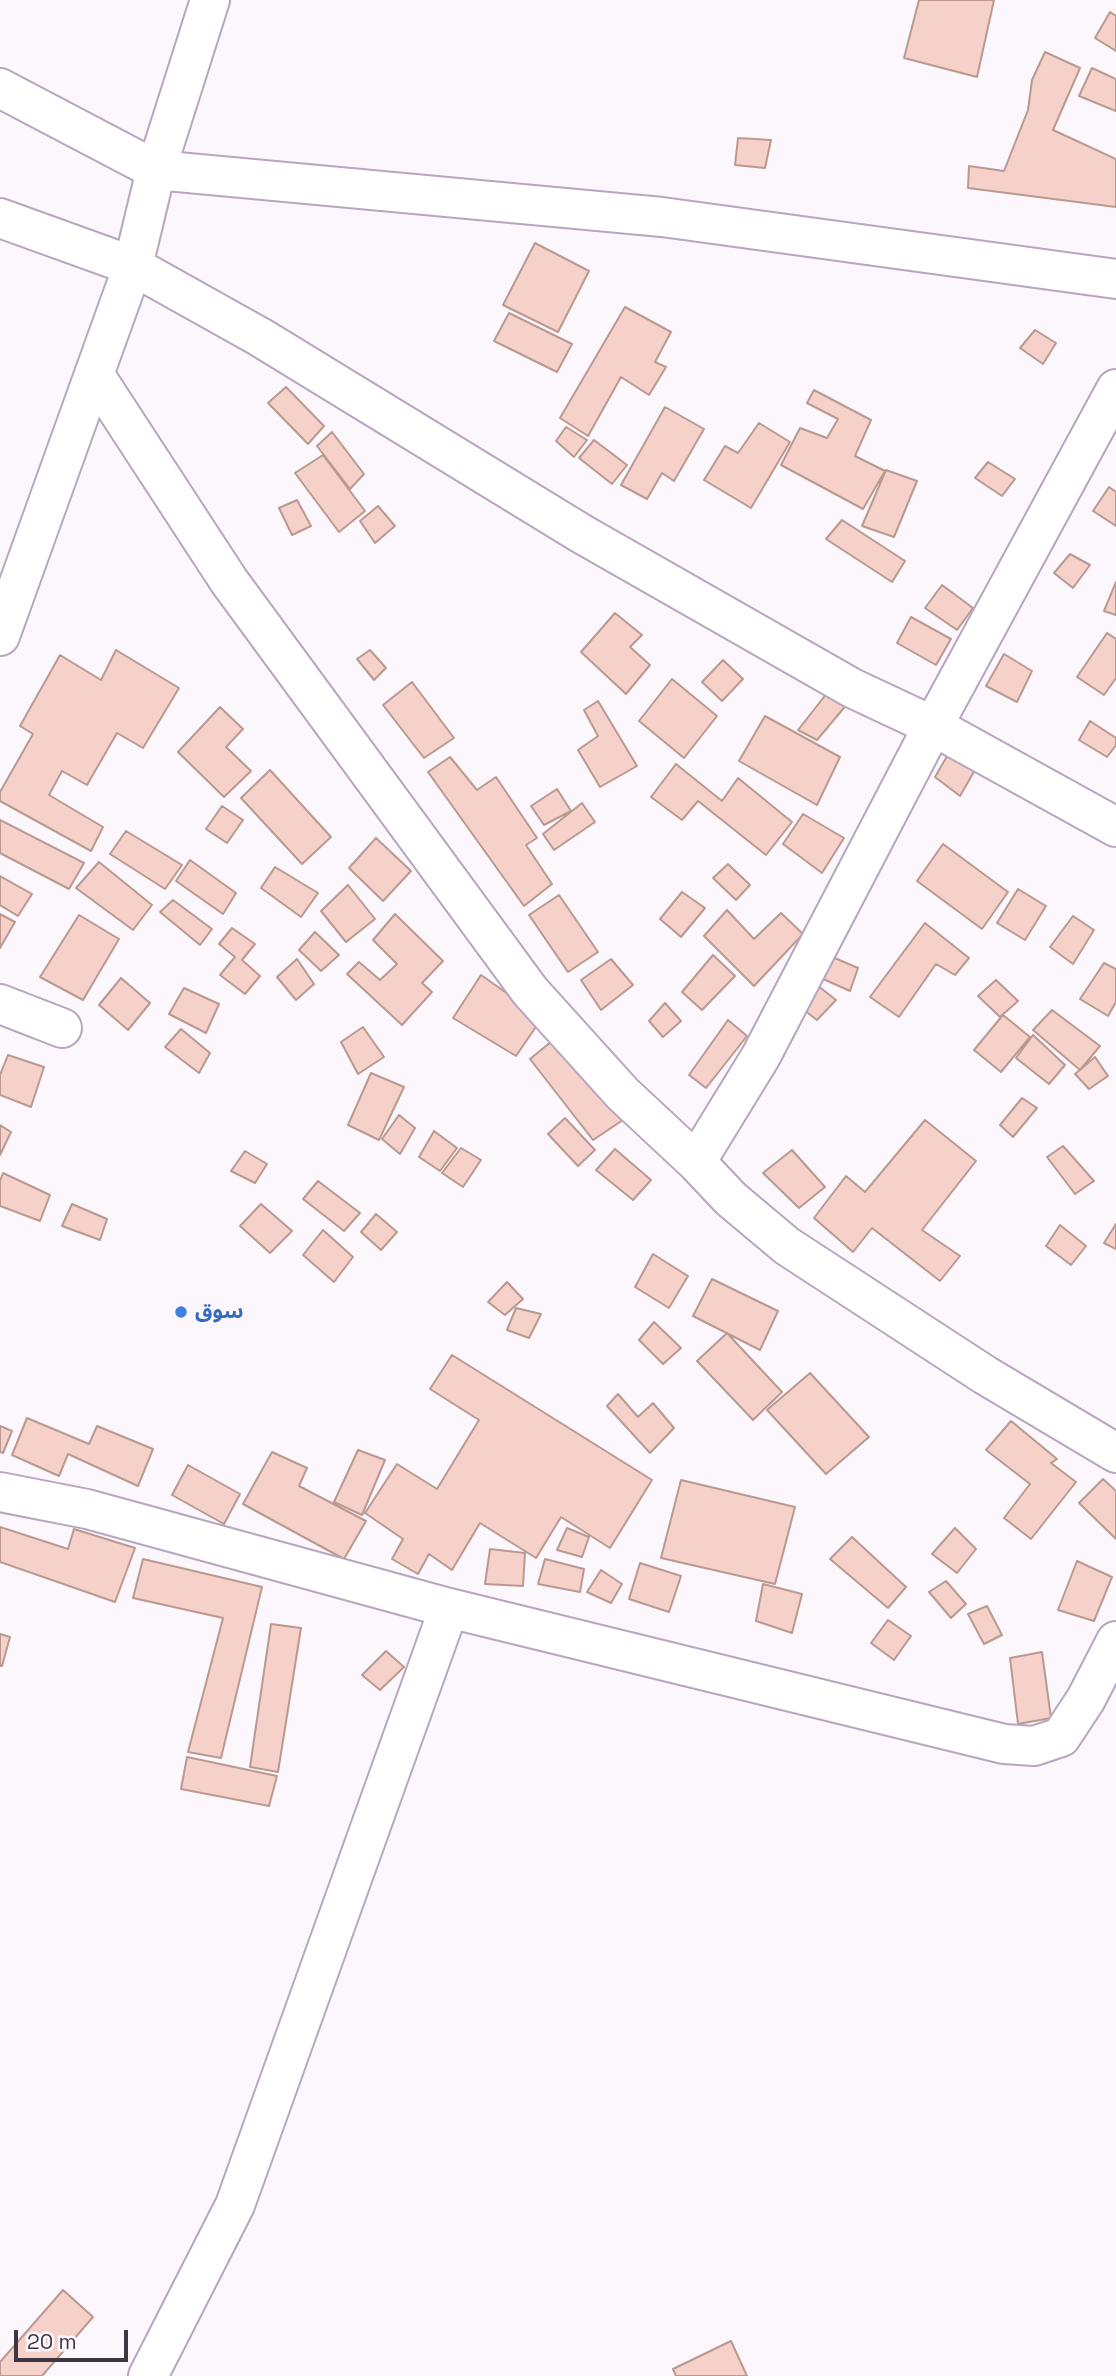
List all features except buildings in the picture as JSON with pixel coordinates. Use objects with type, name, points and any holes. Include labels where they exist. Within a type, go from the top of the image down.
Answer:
[{"type":"street","points":[[0,636],[134,266],[156,170],[210,0]]},
{"type":"street","points":[[0,88],[156,170],[662,217],[1116,279]]},
{"type":"street","points":[[0,218],[134,266],[272,344],[582,534],[852,688],[933,726],[1116,827]]},
{"type":"street","points":[[94,374],[229,581],[530,991],[623,1094],[696,1162],[731,1199],[788,1247],[985,1375],[1116,1453]]},
{"type":"street","points":[[696,1162],[761,1056],[933,726],[1116,389]]},
{"type":"street","points":[[0,1004],[62,1028]]},
{"type":"street","points":[[0,1492],[87,1509],[449,1608],[1004,1744],[1034,1746],[1061,1737],[1086,1699],[1116,1641]]},
{"type":"street","points":[[148,2376],[235,2205],[449,1608]]},
{"type":"place","name":"سوق","points":[[181,1312]]}]
